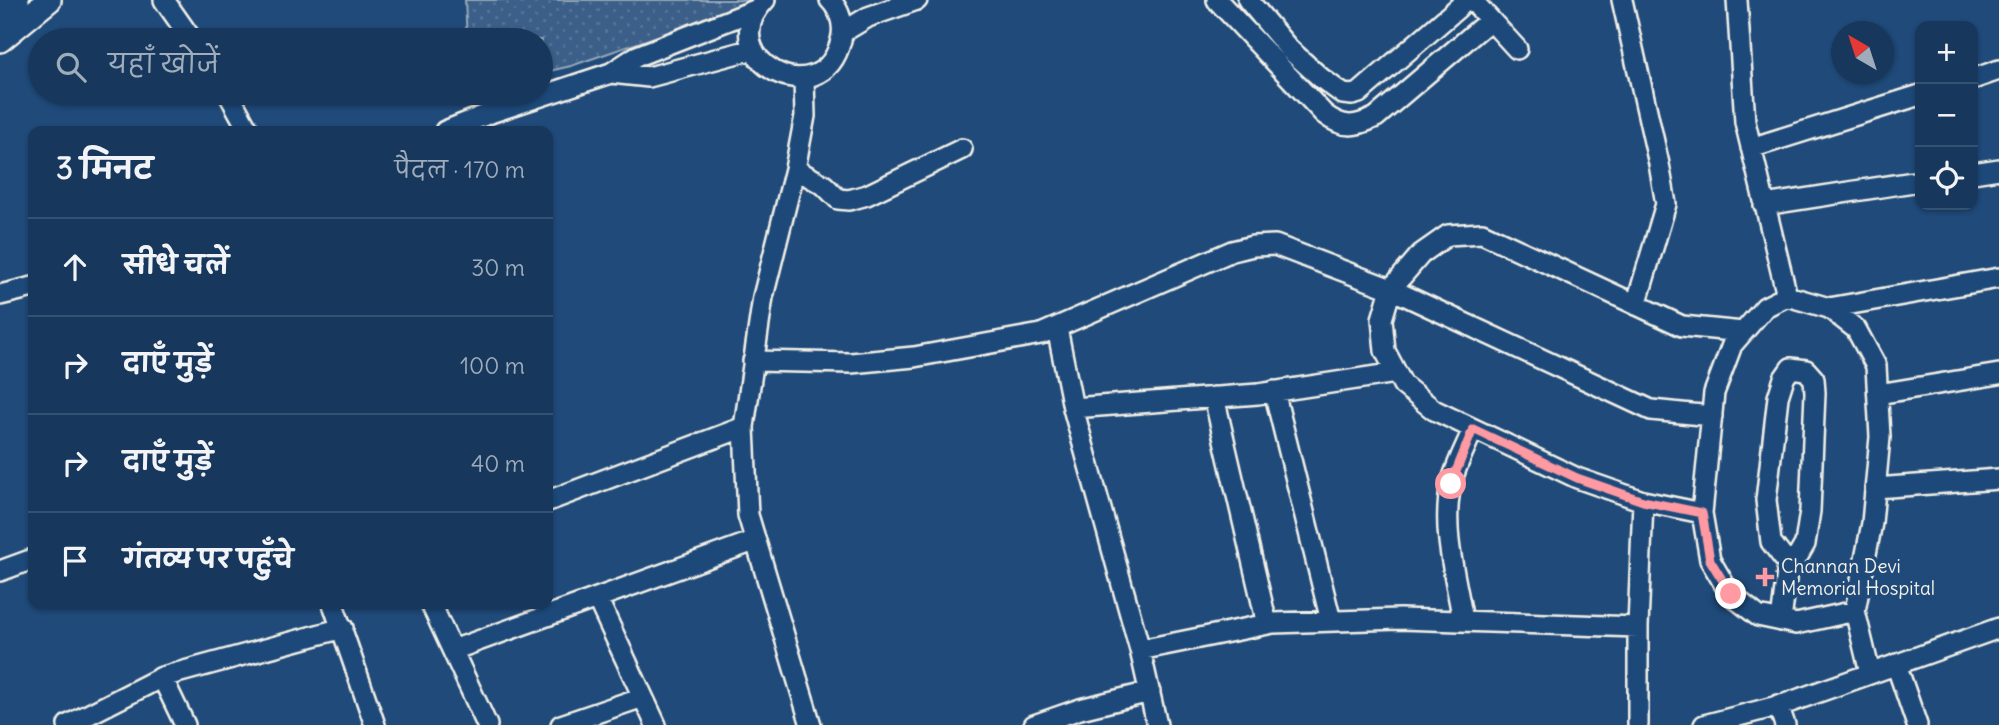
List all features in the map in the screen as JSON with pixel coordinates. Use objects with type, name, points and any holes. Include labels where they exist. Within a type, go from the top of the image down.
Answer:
[{"type":"main road","points":[[0,14],[17,0]]},
{"type":"main road","points":[[0,26],[31,0]]},
{"type":"main road","points":[[0,40],[49,0]]},
{"type":"street","points":[[164,0],[184,28]]},
{"type":"street","points":[[760,5],[750,29],[753,49],[765,66],[783,77],[804,78],[824,69],[838,53],[843,32],[841,17],[830,0]]},
{"type":"street","points":[[843,32],[868,17],[917,0]]},
{"type":"street","points":[[1217,0],[1324,114],[1334,121],[1349,125],[1377,117],[1490,20]]},
{"type":"street","points":[[1248,0],[1289,49],[1343,94],[1359,93],[1469,0],[1517,49]]},
{"type":"street","points":[[1622,0],[1660,164],[1665,204],[1636,305]]},
{"type":"street","points":[[1737,0],[1745,122],[1787,296]]},
{"type":"street","points":[[553,92],[611,73],[636,56],[760,5]]},
{"type":"street","points":[[611,73],[649,77],[753,49]]},
{"type":"street","points":[[1978,77],[1999,71]]},
{"type":"street","points":[[804,78],[805,116],[795,169],[762,297],[744,427],[748,515],[811,725]]},
{"type":"street","points":[[1751,148],[1915,97]]},
{"type":"street","points":[[235,105],[246,126]]},
{"type":"street","points":[[458,126],[514,105]]},
{"type":"street","points":[[795,169],[824,185],[838,199],[849,200],[867,195],[962,149]]},
{"type":"street","points":[[1978,172],[1999,169]]},
{"type":"street","points":[[1765,205],[1915,182]]},
{"type":"street","points":[[1702,513],[1643,501],[1577,478],[1434,410],[1403,386],[1385,351],[1382,318],[1391,289],[1421,254],[1448,235],[1482,233],[1682,326],[1743,332]]},
{"type":"street","points":[[753,361],[850,363],[914,357],[1028,337],[1057,328],[1233,251],[1266,245],[1391,289],[1651,410],[1712,416]]},
{"type":"street","points":[[1829,308],[1999,278]]},
{"type":"street","points":[[0,295],[28,288]]},
{"type":"street","points":[[1855,611],[1796,624],[1758,616],[1731,594],[1710,560],[1702,513],[1714,393],[1732,345],[1765,307],[1787,296],[1829,308],[1856,329],[1877,366],[1880,437],[1872,523],[1855,611],[1870,673]]},
{"type":"street","points":[[1057,328],[1073,408],[1140,650],[1157,725]]},
{"type":"street","points":[[1781,621],[1788,564],[1798,556],[1805,544],[1810,511],[1815,393],[1814,379],[1806,370],[1791,368],[1784,378],[1778,397],[1766,500],[1771,542],[1788,564]]},
{"type":"street","points":[[1073,408],[1274,391],[1396,373]]},
{"type":"street","points":[[1878,394],[1999,374]]},
{"type":"street","points":[[1274,391],[1331,621]]},
{"type":"street","points":[[1214,397],[1267,624]]},
{"type":"street","points":[[553,499],[744,427]]},
{"type":"street","points":[[1463,621],[1448,536],[1448,510],[1451,484],[1473,429]]},
{"type":"street","points":[[1875,488],[1999,479]]},
{"type":"street","points":[[1638,725],[1638,627],[1643,501]]},
{"type":"street","points":[[453,650],[754,541]]},
{"type":"street","points":[[0,571],[28,561]]},
{"type":"street","points":[[597,598],[656,725]]},
{"type":"street","points":[[335,609],[374,725]]},
{"type":"street","points":[[433,609],[487,725]]},
{"type":"street","points":[[1140,650],[1267,624],[1331,621],[1400,619],[1638,627]]},
{"type":"street","points":[[68,725],[162,677],[343,628]]},
{"type":"street","points":[[1704,725],[1778,705],[1999,628]]},
{"type":"street","points":[[1896,664],[1917,725]]},
{"type":"street","points":[[162,677],[185,725]]},
{"type":"street","points":[[1034,725],[1080,709],[1150,692]]},
{"type":"street","points":[[561,725],[643,696]]},
{"type":"street","points":[[1778,705],[1784,725]]},
{"type":"shaded area","points":[[465,0],[755,0],[753,3],[553,70],[553,28],[466,28]]},
{"type":"place","name":"Channan Devi Memorial Hospital","points":[[1765,577]]},
{"type":"route","points":[[1451,484],[1473,429],[1577,478],[1643,501],[1702,513],[1710,560],[1731,594]]}]
